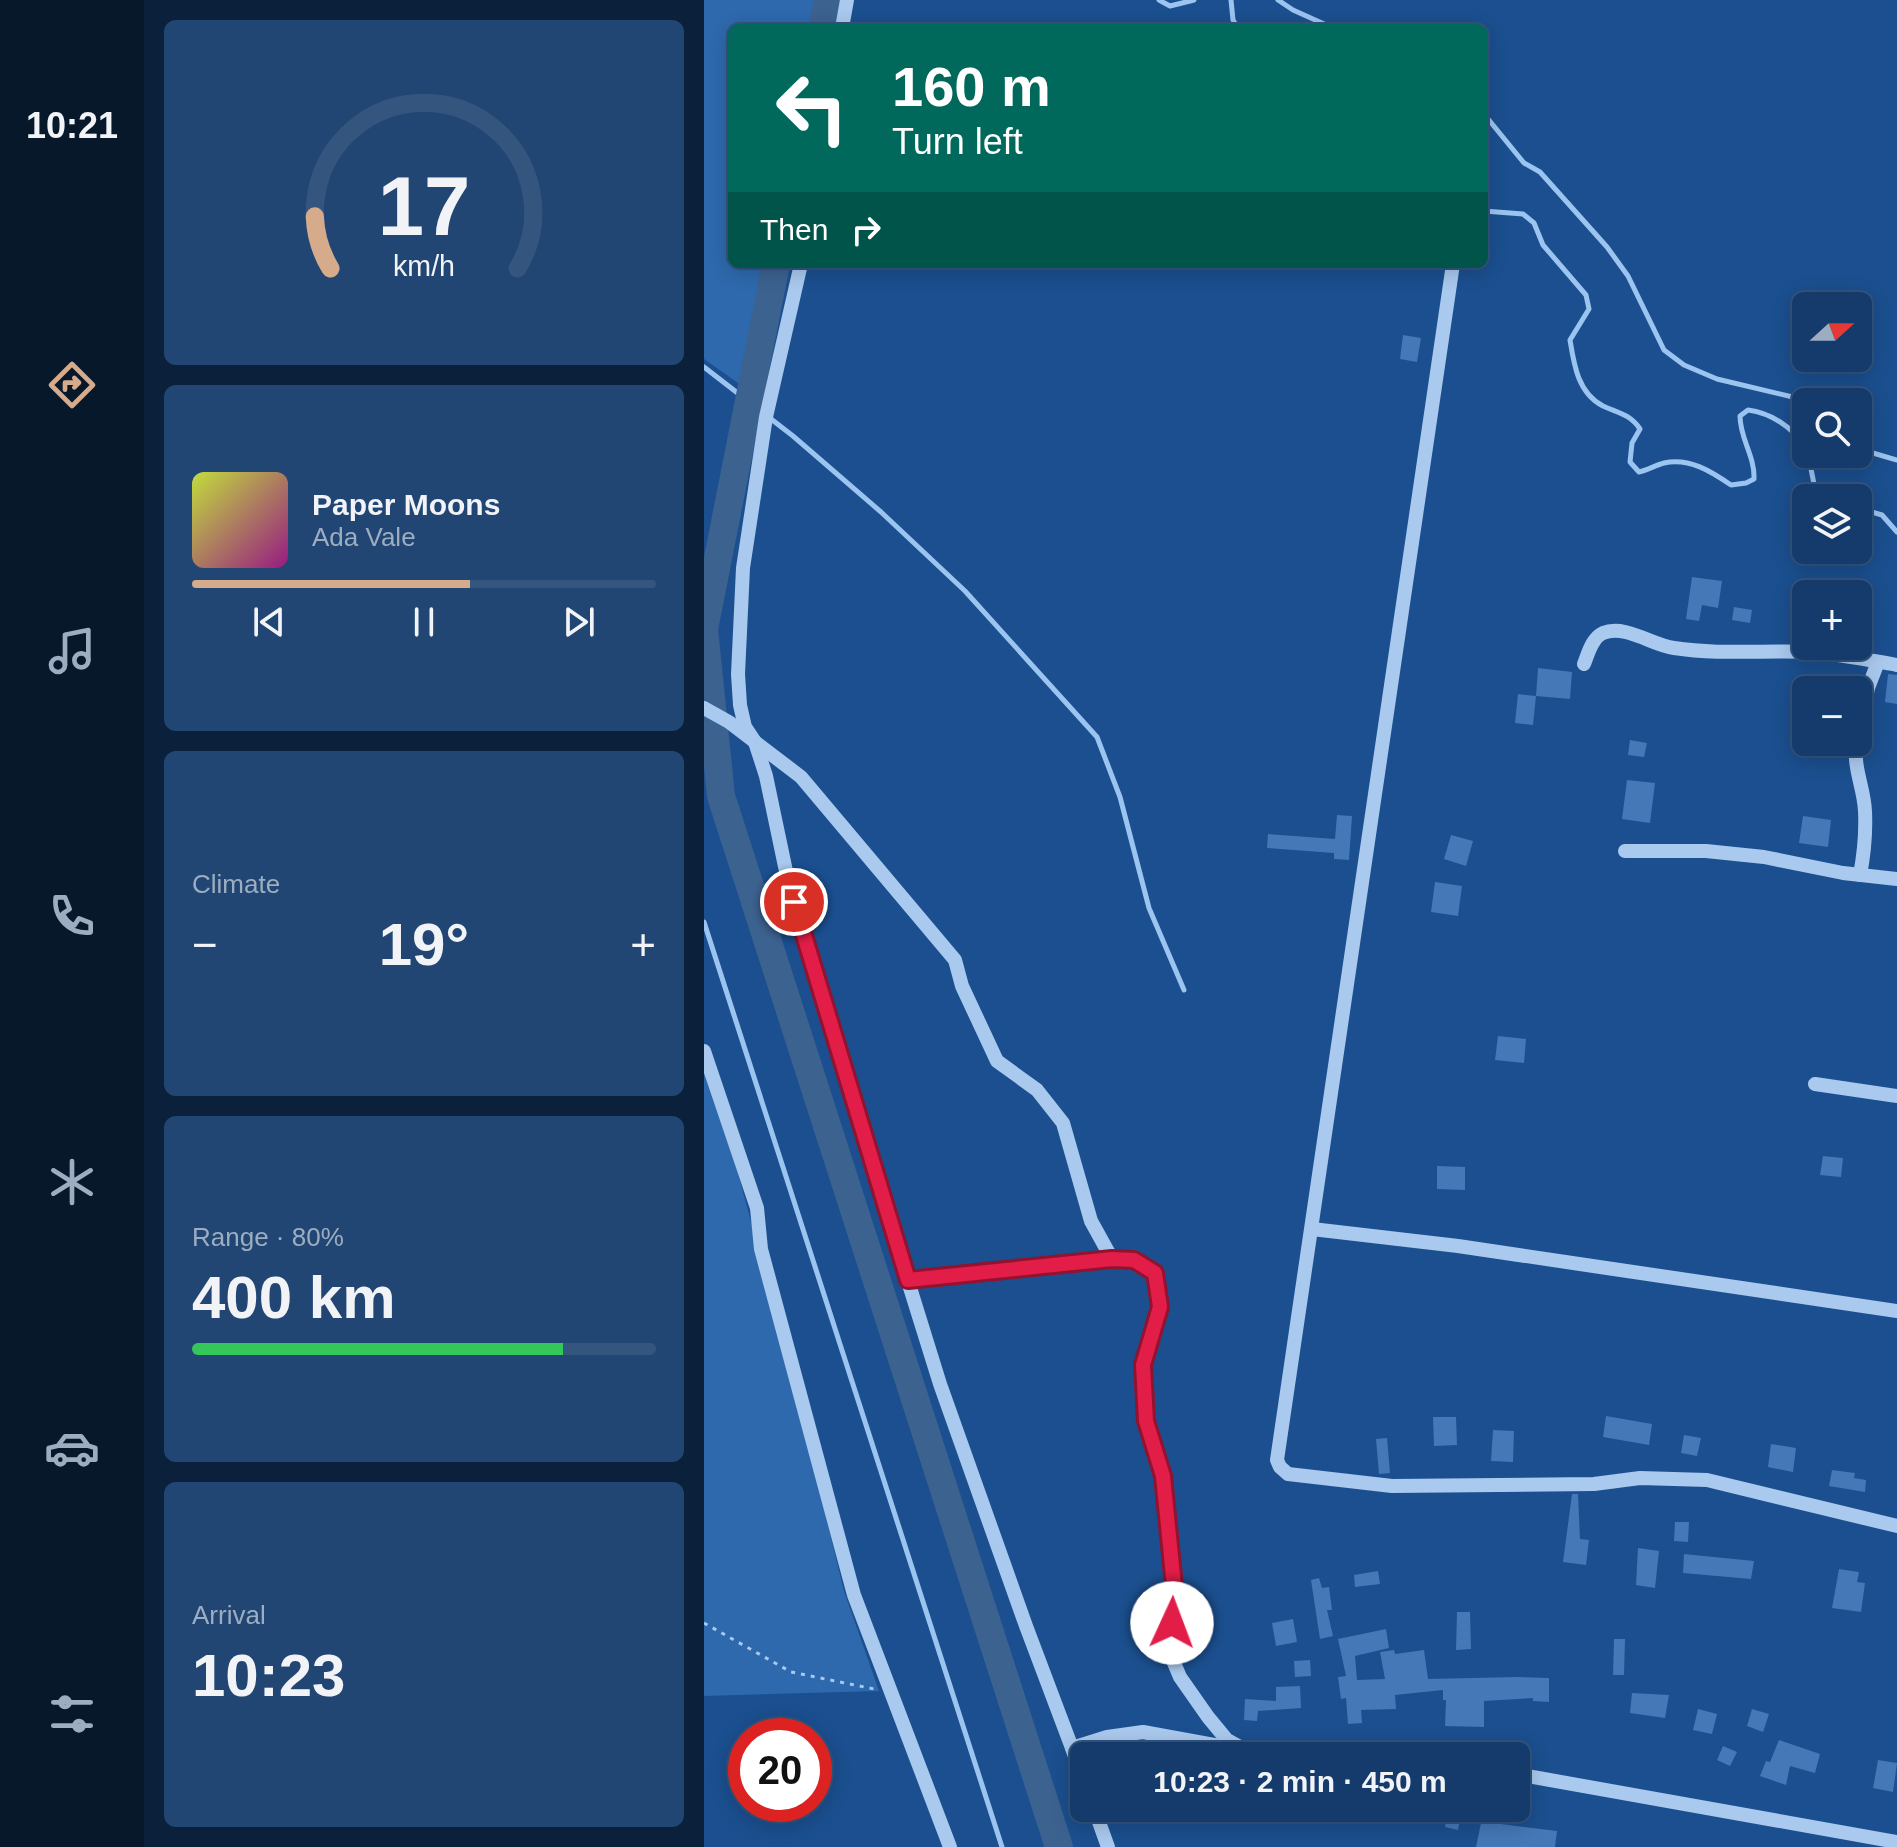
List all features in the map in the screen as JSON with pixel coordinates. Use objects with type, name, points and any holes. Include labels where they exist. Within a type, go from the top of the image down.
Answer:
[{"type":"street","points":[[843,24],[847,0]]},
{"type":"street","points":[[800,268],[766,417],[743,568],[739,689],[745,727],[755,742],[766,776],[787,876],[940,1384],[1070,1742]]},
{"type":"street","points":[[1452,268],[1277,1460],[1288,1474],[1392,1486],[1594,1484],[1640,1478],[1707,1480],[1897,1526]]},
{"type":"street","points":[[1584,664],[1595,639],[1613,631],[1633,634],[1659,646],[1690,650],[1815,652],[1897,665]]},
{"type":"street","points":[[1872,678],[1878,662]]},
{"type":"street","points":[[704,708],[729,722],[801,777],[955,960],[962,986],[997,1061],[1037,1090],[1063,1123],[1091,1221],[1112,1259]]},
{"type":"street","points":[[1854,756],[1865,809],[1860,875]]},
{"type":"street","points":[[1625,851],[1706,851],[1764,857],[1897,879]]},
{"type":"street","points":[[704,1051],[757,1208],[761,1249],[854,1595],[950,1847]]},
{"type":"street","points":[[1815,1084],[1897,1096]]},
{"type":"street","points":[[1312,1229],[1458,1246],[1897,1311]]},
{"type":"street","points":[[908,1280],[1112,1259],[1134,1260],[1155,1273],[1160,1307],[1143,1365],[1146,1421],[1163,1476],[1175,1596],[1169,1651],[1180,1677],[1208,1717],[1231,1742]]},
{"type":"street","points":[[1091,1742],[1143,1732],[1198,1742]]},
{"type":"street","points":[[1530,1776],[1897,1842]]},
{"type":"street","points":[[1099,1822],[1108,1847]]},
{"type":"path","points":[[704,1623],[791,1672],[855,1687],[891,1691]]},
{"type":"shaded area","points":[[704,0],[819,0],[815,24],[728,24],[728,268],[768,268],[745,388],[704,359]]},
{"type":"shaded area","points":[[704,1047],[783,1341],[844,1591],[879,1691],[704,1696]]},
{"type":"building","points":[[1403,335],[1421,338],[1417,362],[1400,359]]},
{"type":"building","points":[[1692,577],[1722,581],[1718,608],[1702,605],[1699,621],[1686,619]]},
{"type":"building","points":[[1734,607],[1752,610],[1750,623],[1732,620]]},
{"type":"building","points":[[1538,668],[1572,672],[1570,699],[1536,696]]},
{"type":"building","points":[[1888,674],[1897,675],[1897,704],[1885,702]]},
{"type":"building","points":[[1518,694],[1536,696],[1533,725],[1515,723]]},
{"type":"building","points":[[1630,740],[1647,743],[1644,757],[1628,755]]},
{"type":"building","points":[[1627,780],[1655,783],[1650,823],[1622,819]]},
{"type":"building","points":[[1337,815],[1352,816],[1349,860],[1334,859],[1334,853],[1267,848],[1268,834],[1335,839]]},
{"type":"building","points":[[1803,816],[1831,820],[1828,847],[1799,843]]},
{"type":"building","points":[[1451,835],[1473,841],[1466,866],[1444,859]]},
{"type":"building","points":[[1435,882],[1462,886],[1458,916],[1431,912]]},
{"type":"building","points":[[1498,1036],[1526,1039],[1524,1063],[1495,1060]]},
{"type":"building","points":[[1823,1156],[1843,1158],[1841,1177],[1820,1175]]},
{"type":"building","points":[[1437,1166],[1465,1167],[1465,1190],[1437,1189]]},
{"type":"building","points":[[1606,1416],[1652,1424],[1649,1445],[1603,1437]]},
{"type":"building","points":[[1433,1417],[1456,1417],[1457,1445],[1434,1446]]},
{"type":"building","points":[[1493,1430],[1514,1431],[1513,1462],[1491,1461]]},
{"type":"building","points":[[1684,1435],[1701,1438],[1697,1456],[1681,1453]]},
{"type":"building","points":[[1387,1438],[1390,1473],[1379,1474],[1376,1439]]},
{"type":"building","points":[[1771,1444],[1796,1448],[1793,1472],[1768,1467]]},
{"type":"building","points":[[1832,1470],[1855,1473],[1854,1478],[1866,1480],[1865,1492],[1829,1486]]},
{"type":"building","points":[[1572,1494],[1578,1494],[1580,1539],[1589,1540],[1586,1565],[1563,1562]]},
{"type":"building","points":[[1675,1522],[1689,1522],[1688,1542],[1674,1541]]},
{"type":"building","points":[[1638,1548],[1659,1551],[1655,1588],[1636,1585]]},
{"type":"building","points":[[1684,1554],[1754,1561],[1751,1579],[1683,1573]]},
{"type":"building","points":[[1839,1569],[1859,1572],[1857,1582],[1865,1583],[1861,1612],[1832,1608]]},
{"type":"building","points":[[1378,1571],[1380,1584],[1355,1587],[1354,1575]]},
{"type":"building","points":[[1319,1578],[1322,1588],[1329,1587],[1332,1610],[1327,1610],[1333,1636],[1320,1639],[1311,1580]]},
{"type":"building","points":[[1457,1612],[1470,1612],[1471,1649],[1456,1650]]},
{"type":"building","points":[[1293,1619],[1297,1642],[1276,1646],[1272,1623]]},
{"type":"building","points":[[1386,1629],[1389,1648],[1355,1656],[1357,1680],[1385,1679],[1380,1652],[1394,1650],[1395,1654],[1424,1650],[1428,1679],[1549,1678],[1549,1702],[1533,1701],[1533,1698],[1484,1701],[1484,1727],[1445,1726],[1446,1700],[1443,1700],[1443,1690],[1395,1695],[1396,1709],[1361,1710],[1362,1723],[1348,1724],[1346,1698],[1341,1699],[1338,1677],[1346,1676],[1338,1639]]},
{"type":"building","points":[[1614,1639],[1625,1639],[1624,1675],[1613,1675]]},
{"type":"building","points":[[1310,1660],[1311,1676],[1295,1677],[1294,1661]]},
{"type":"building","points":[[1300,1686],[1301,1708],[1258,1711],[1257,1721],[1244,1720],[1245,1699],[1276,1701],[1276,1687]]},
{"type":"building","points":[[1632,1693],[1669,1695],[1665,1718],[1630,1713]]},
{"type":"building","points":[[1698,1709],[1717,1714],[1712,1734],[1693,1730]]},
{"type":"building","points":[[1752,1709],[1769,1714],[1763,1732],[1747,1726]]},
{"type":"building","points":[[1779,1740],[1820,1754],[1815,1773],[1790,1766],[1786,1785],[1760,1776]]},
{"type":"building","points":[[1723,1746],[1737,1752],[1730,1766],[1717,1760]]},
{"type":"building","points":[[1878,1760],[1897,1763],[1893,1792],[1873,1788]]},
{"type":"building","points":[[1446,1822],[1459,1822],[1458,1830],[1445,1827]]},
{"type":"building","points":[[1481,1822],[1557,1831],[1555,1847],[1476,1847]]},
{"type":"waterway","points":[[823,24],[828,0]]},
{"type":"waterway","points":[[1159,0],[1170,6],[1194,0]]},
{"type":"waterway","points":[[1231,0],[1236,24]]},
{"type":"waterway","points":[[1278,0],[1324,24]]},
{"type":"waterway","points":[[1488,119],[1524,163],[1540,172],[1607,247],[1628,276],[1664,350],[1684,365],[1717,379],[1792,397]]},
{"type":"waterway","points":[[1488,211],[1523,214],[1534,223],[1543,245],[1586,295],[1589,309],[1570,340],[1576,368],[1588,394],[1603,406],[1628,417],[1640,429],[1632,443],[1630,462],[1639,472],[1664,463],[1682,462],[1708,471],[1731,485],[1746,483],[1754,479],[1740,416],[1748,410],[1765,414],[1792,431]]},
{"type":"waterway","points":[[704,629],[775,268]]},
{"type":"waterway","points":[[704,367],[793,436],[881,512],[965,591],[1097,737],[1120,797],[1149,908],[1184,990]]},
{"type":"waterway","points":[[1872,453],[1897,460]]},
{"type":"waterway","points":[[1811,468],[1814,484]]},
{"type":"waterway","points":[[1872,512],[1882,515],[1897,532]]},
{"type":"waterway","points":[[704,629],[721,796],[1059,1847]]},
{"type":"waterway","points":[[704,735],[715,744]]},
{"type":"waterway","points":[[704,922],[1002,1847]]},
{"type":"route","points":[[794,902],[908,1280],[1112,1259],[1134,1260],[1155,1273],[1160,1307],[1143,1365],[1146,1421],[1163,1476],[1175,1596],[1172,1623]]}]
